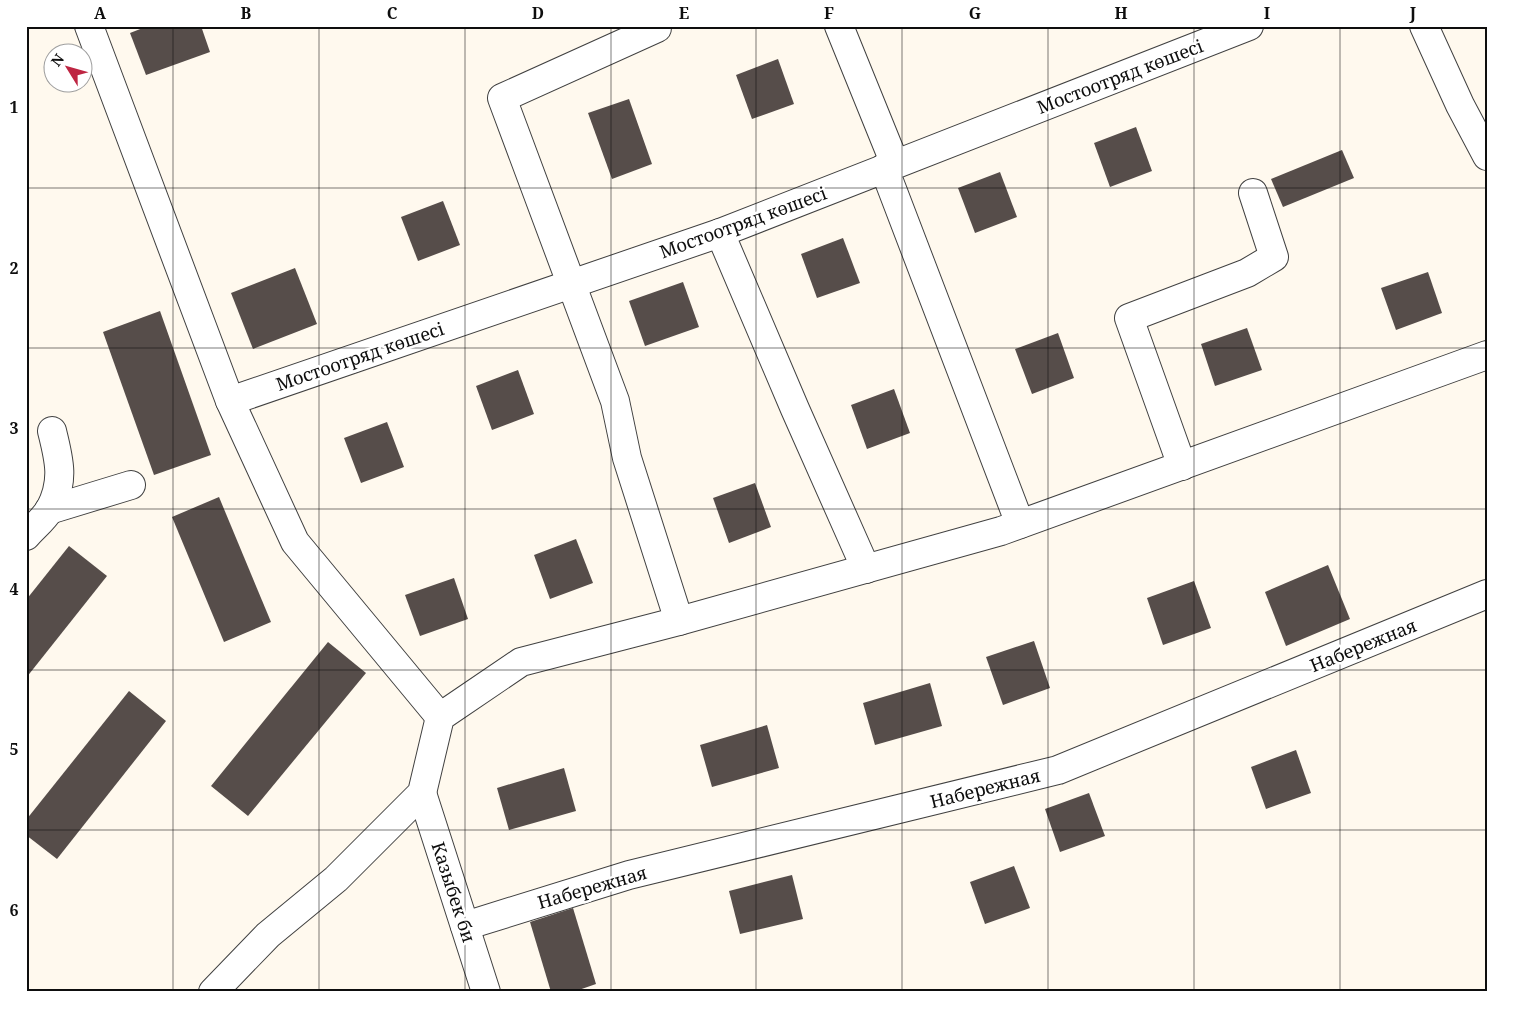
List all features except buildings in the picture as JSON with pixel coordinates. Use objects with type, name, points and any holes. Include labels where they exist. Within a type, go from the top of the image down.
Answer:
[{"type":"street","points":[[89,26],[230,401],[295,542],[440,717]]},
{"type":"street","points":[[657,26],[658,28],[502,98],[615,401],[627,458],[679,621]]},
{"type":"street","points":[[839,26],[1020,524]]},
{"type":"street","name":"Мостоотряд көшесі","points":[[230,401],[720,233],[1249,26]]},
{"type":"street","points":[[1424,26],[1460,105],[1487,156]]},
{"type":"street","points":[[1182,466],[1129,318],[1247,273],[1274,257],[1253,193]]},
{"type":"street","points":[[720,233],[866,569]]},
{"type":"street","points":[[213,992],[268,935],[336,879],[422,793],[440,717],[521,662],[679,621],[1001,531],[1487,355]]},
{"type":"street","points":[[26,536],[49,510],[59,486],[60,462],[52,431]]},
{"type":"street","points":[[49,510],[131,485]]},
{"type":"street","name":"Набережная","points":[[465,926],[628,875],[1058,770],[1487,594]]},
{"type":"street","name":"Казыбек би","points":[[422,793],[486,992]]}]
